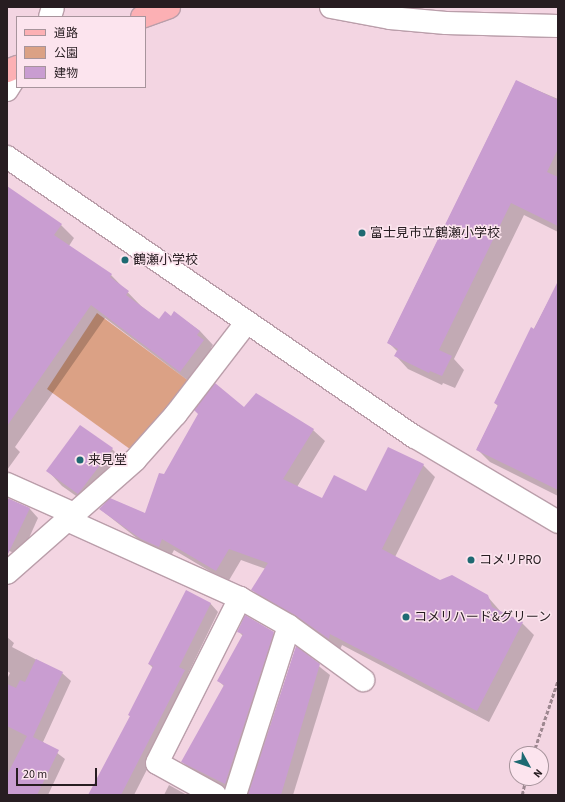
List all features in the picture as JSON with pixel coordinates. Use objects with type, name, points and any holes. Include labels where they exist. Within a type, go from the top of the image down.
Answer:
[{"type":"main road","points":[[145,16],[169,7]]},
{"type":"street","points":[[331,7],[390,18],[439,22],[558,26]]},
{"type":"street","points":[[7,90],[16,76]]},
{"type":"street","points":[[7,157],[246,323],[415,437],[558,522]]},
{"type":"street","points":[[7,573],[135,460],[176,414],[246,323]]},
{"type":"street","points":[[7,484],[70,517],[240,598],[289,626],[363,680]]},
{"type":"street","points":[[215,795],[157,763],[240,598]]},
{"type":"street","points":[[235,795],[289,626]]},
{"type":"path","points":[[536,746],[558,680]]},
{"type":"green space","points":[[97,313],[190,382],[134,452],[47,389]]},
{"type":"building","points":[[516,80],[558,100],[558,149],[547,172],[558,177],[558,226],[511,203],[439,350],[452,356],[442,376],[430,371],[429,373],[394,356],[398,349],[387,343]]},
{"type":"building","points":[[7,186],[62,224],[54,235],[112,274],[110,277],[129,291],[126,295],[159,319],[165,311],[171,316],[174,311],[200,331],[197,335],[204,340],[180,372],[91,305],[7,426]]},
{"type":"building","points":[[558,281],[558,490],[476,450],[498,405],[494,403],[531,327],[534,329]]},
{"type":"building","points":[[215,383],[244,407],[256,393],[314,429],[283,479],[322,498],[334,475],[366,491],[388,447],[424,464],[382,549],[440,580],[452,575],[488,595],[492,607],[523,622],[477,711],[330,634],[329,639],[295,615],[251,590],[268,563],[229,549],[216,571],[162,539],[159,547],[141,539],[99,509],[110,498],[145,513],[159,473],[164,474],[198,414],[194,410]]},
{"type":"building","name":"来見堂","points":[[80,425],[113,448],[78,494],[46,471]]},
{"type":"building","points":[[7,498],[30,508],[7,556]]},
{"type":"building","points":[[186,590],[211,603],[179,667],[185,670],[121,795],[88,795],[130,716],[128,715],[153,666],[148,664]]},
{"type":"building","points":[[245,615],[274,632],[225,784],[181,762],[224,685],[217,681],[243,634],[237,632]]},
{"type":"building","points":[[296,646],[320,664],[281,795],[248,795]]},
{"type":"building","points":[[36,659],[63,672],[33,737],[59,750],[37,795],[7,795],[7,775],[27,736],[7,726],[7,684],[16,688],[20,680],[25,682]]},
{"type":"place","name":"富士見市立鶴瀬小学校","points":[[362,233]]},
{"type":"place","name":"鶴瀬小学校","points":[[125,260]]},
{"type":"place","name":"来見堂","points":[[80,460]]},
{"type":"place","name":"コメリPRO","points":[[471,560]]},
{"type":"place","name":"コメリハード&グリーン","points":[[406,617]]}]
